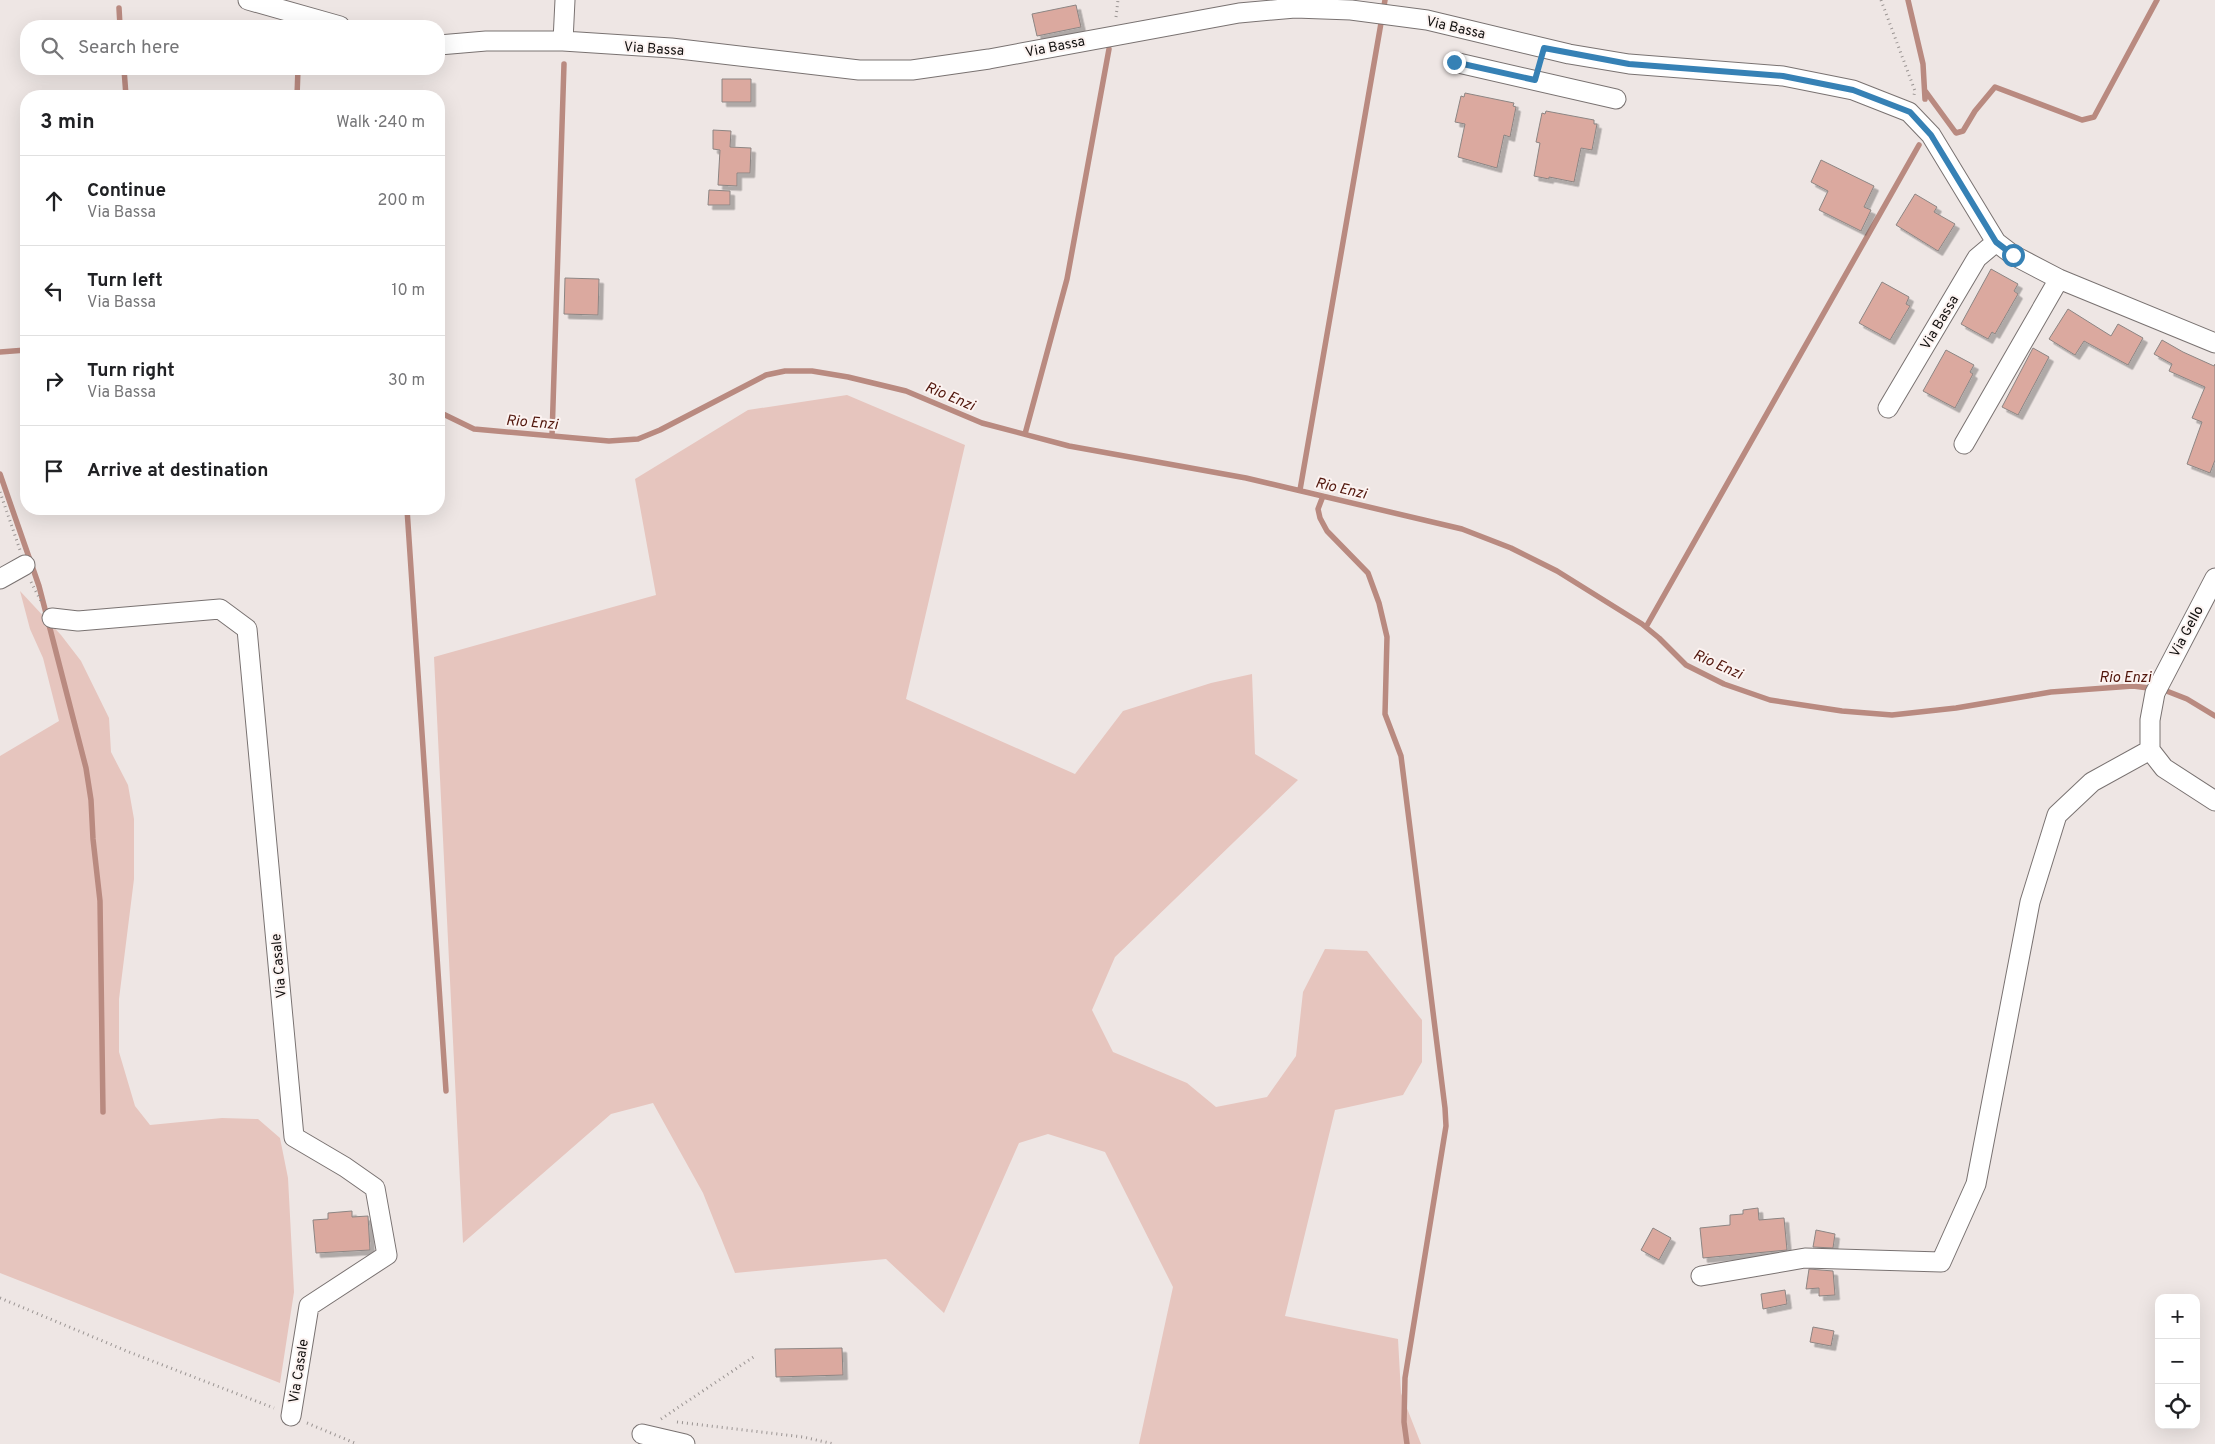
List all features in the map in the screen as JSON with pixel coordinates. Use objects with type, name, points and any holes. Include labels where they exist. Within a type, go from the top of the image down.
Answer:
[{"type":"street","points":[[248,0],[319,20]]},
{"type":"street","points":[[564,41],[565,0]]},
{"type":"street","name":"Via Bassa","points":[[445,44],[486,41],[564,41],[671,48],[859,70],[912,70],[1239,13],[1295,8],[1382,14],[1427,20],[1544,48],[1629,64],[1783,76],[1853,90],[1920,123]]},
{"type":"street","points":[[1535,80],[1544,48]]},
{"type":"street","points":[[1454,62],[1616,99]]},
{"type":"street","points":[[1920,123],[1996,242],[2013,255],[2059,279],[2213,341]]},
{"type":"street","name":"Via Bassa","points":[[1888,408],[1977,258],[1996,242]]},
{"type":"street","points":[[1964,444],[2059,279]]},
{"type":"street","points":[[0,579],[25,565]]},
{"type":"street","name":"Via Gello","points":[[2150,750],[2150,720],[2158,687],[2215,578]]},
{"type":"street","name":"Via Casale","points":[[52,618],[78,621],[220,610],[247,629],[294,1137],[375,1188],[387,1255],[309,1306],[291,1416]]},
{"type":"street","points":[[1701,1276],[1805,1258],[1941,1262],[1976,1184],[2030,902],[2057,815],[2092,782],[2150,750],[2164,768],[2215,801]]},
{"type":"street","points":[[642,1434],[685,1444]]},
{"type":"path","points":[[1880,0],[1915,91],[1920,123]]},
{"type":"path","points":[[0,492],[35,592]]},
{"type":"path","name":"Via Casale","points":[[0,1298],[357,1444]]},
{"type":"path","points":[[642,1434],[755,1356]]},
{"type":"path","points":[[660,1420],[803,1437],[834,1444]]},
{"type":"shaded area","points":[[847,395],[965,445],[906,699],[1075,774],[1123,711],[1211,683],[1252,674],[1255,754],[1298,780],[1115,957],[1092,1010],[1113,1052],[1187,1083],[1216,1107],[1267,1097],[1296,1056],[1303,992],[1325,949],[1367,951],[1422,1020],[1422,1062],[1403,1095],[1335,1110],[1285,1316],[1398,1339],[1401,1393],[1421,1444],[1139,1444],[1173,1287],[1105,1152],[1048,1134],[1019,1143],[944,1313],[886,1259],[735,1273],[703,1193],[653,1103],[611,1114],[463,1243],[434,657],[656,595],[635,479],[748,410]]},
{"type":"shaded area","points":[[20,591],[61,635],[81,661],[109,718],[111,752],[128,785],[134,819],[134,879],[119,999],[119,1052],[135,1106],[150,1125],[222,1118],[258,1119],[280,1138],[288,1178],[294,1292],[280,1383],[0,1273],[0,756],[59,721],[43,658],[30,629]]},
{"type":"building","points":[[1076,5],[1081,27],[1037,36],[1032,14]]},
{"type":"building","points":[[722,79],[751,79],[751,102],[722,102]]},
{"type":"building","points":[[1465,93],[1514,103],[1513,106],[1516,107],[1510,137],[1504,135],[1497,168],[1458,157],[1465,124],[1455,122],[1461,96],[1464,97]]},
{"type":"building","points":[[1546,111],[1594,120],[1594,124],[1597,124],[1592,150],[1581,148],[1574,182],[1534,176],[1540,143],[1536,142],[1542,113],[1545,114]]},
{"type":"building","points":[[713,130],[731,131],[730,147],[751,148],[750,173],[737,173],[737,186],[718,185],[720,150],[713,149]]},
{"type":"building","points":[[1821,160],[1874,186],[1864,207],[1871,210],[1861,231],[1819,210],[1828,191],[1811,182]]},
{"type":"building","points":[[709,190],[730,191],[730,205],[708,205]]},
{"type":"building","points":[[1915,194],[1937,207],[1934,212],[1955,224],[1938,251],[1896,225]]},
{"type":"building","points":[[1991,269],[2018,284],[2014,291],[2018,294],[1995,334],[1992,332],[1988,339],[1961,324]]},
{"type":"building","points":[[565,278],[599,279],[598,315],[564,314]]},
{"type":"building","points":[[1882,282],[1909,297],[1906,304],[1910,306],[1890,340],[1859,323]]},
{"type":"building","points":[[2068,309],[2111,336],[2118,324],[2143,338],[2128,365],[2084,341],[2075,355],[2049,339]]},
{"type":"building","points":[[2162,340],[2183,352],[2214,366],[2215,364],[2215,460],[2210,473],[2187,464],[2202,422],[2192,418],[2205,387],[2169,371],[2172,364],[2154,354]]},
{"type":"building","points":[[2033,348],[2049,357],[2018,415],[2002,407]]},
{"type":"building","points":[[1946,350],[1974,365],[1970,372],[1973,374],[1955,408],[1923,391]]},
{"type":"building","points":[[1758,1208],[1759,1220],[1784,1218],[1787,1250],[1703,1258],[1700,1228],[1730,1225],[1730,1215],[1743,1214],[1743,1210]]},
{"type":"building","points":[[352,1211],[352,1217],[368,1216],[370,1250],[316,1253],[313,1220],[328,1219],[328,1213]]},
{"type":"building","points":[[1653,1228],[1671,1238],[1659,1260],[1641,1250]]},
{"type":"building","points":[[1816,1230],[1835,1234],[1833,1248],[1813,1247]]},
{"type":"building","points":[[1809,1269],[1833,1271],[1835,1295],[1819,1296],[1819,1288],[1806,1289]]},
{"type":"building","points":[[1785,1290],[1787,1304],[1763,1309],[1761,1294]]},
{"type":"building","points":[[1813,1327],[1834,1331],[1831,1346],[1810,1342]]},
{"type":"building","points":[[842,1348],[843,1375],[776,1377],[775,1349]]},
{"type":"waterway","points":[[1300,490],[1385,0]]},
{"type":"waterway","points":[[1908,0],[1923,64],[1925,99]]},
{"type":"waterway","points":[[1926,92],[1956,133],[1963,131],[1975,111],[1995,87],[2082,120],[2094,117],[2157,0]]},
{"type":"waterway","points":[[119,8],[120,20]]},
{"type":"waterway","points":[[1025,434],[1067,279],[1109,49]]},
{"type":"waterway","points":[[552,436],[564,64]]},
{"type":"waterway","points":[[124,75],[126,90]]},
{"type":"waterway","points":[[297,90],[298,75]]},
{"type":"waterway","points":[[1646,627],[1919,145]]},
{"type":"waterway","name":"Rio Enzi","points":[[0,352],[20,350]]},
{"type":"waterway","name":"Rio Enzi","points":[[445,415],[474,429],[609,441],[638,439],[660,430],[766,375],[785,371],[812,371],[848,377],[906,391],[982,423],[1069,446],[1246,478],[1462,529],[1511,548],[1557,571],[1642,624],[1686,665],[1724,684],[1770,700],[1842,711],[1892,715],[1956,708],[2051,692],[2133,686],[2164,690],[2187,699],[2215,716]]},
{"type":"waterway","points":[[0,474],[39,586],[86,768],[91,800],[100,901],[103,1112]]},
{"type":"waterway","points":[[1323,496],[1318,509],[1320,518],[1327,531],[1368,573],[1379,603],[1387,637],[1385,714],[1401,756],[1445,1108],[1446,1126],[1405,1378],[1404,1422],[1407,1444]]},
{"type":"waterway","points":[[407,515],[446,1091]]},
{"type":"route","points":[[1454,62],[1535,80],[1544,48],[1629,64],[1783,76],[1853,90],[1910,112],[1920,121],[1931,135],[1996,242],[2013,255]]}]
